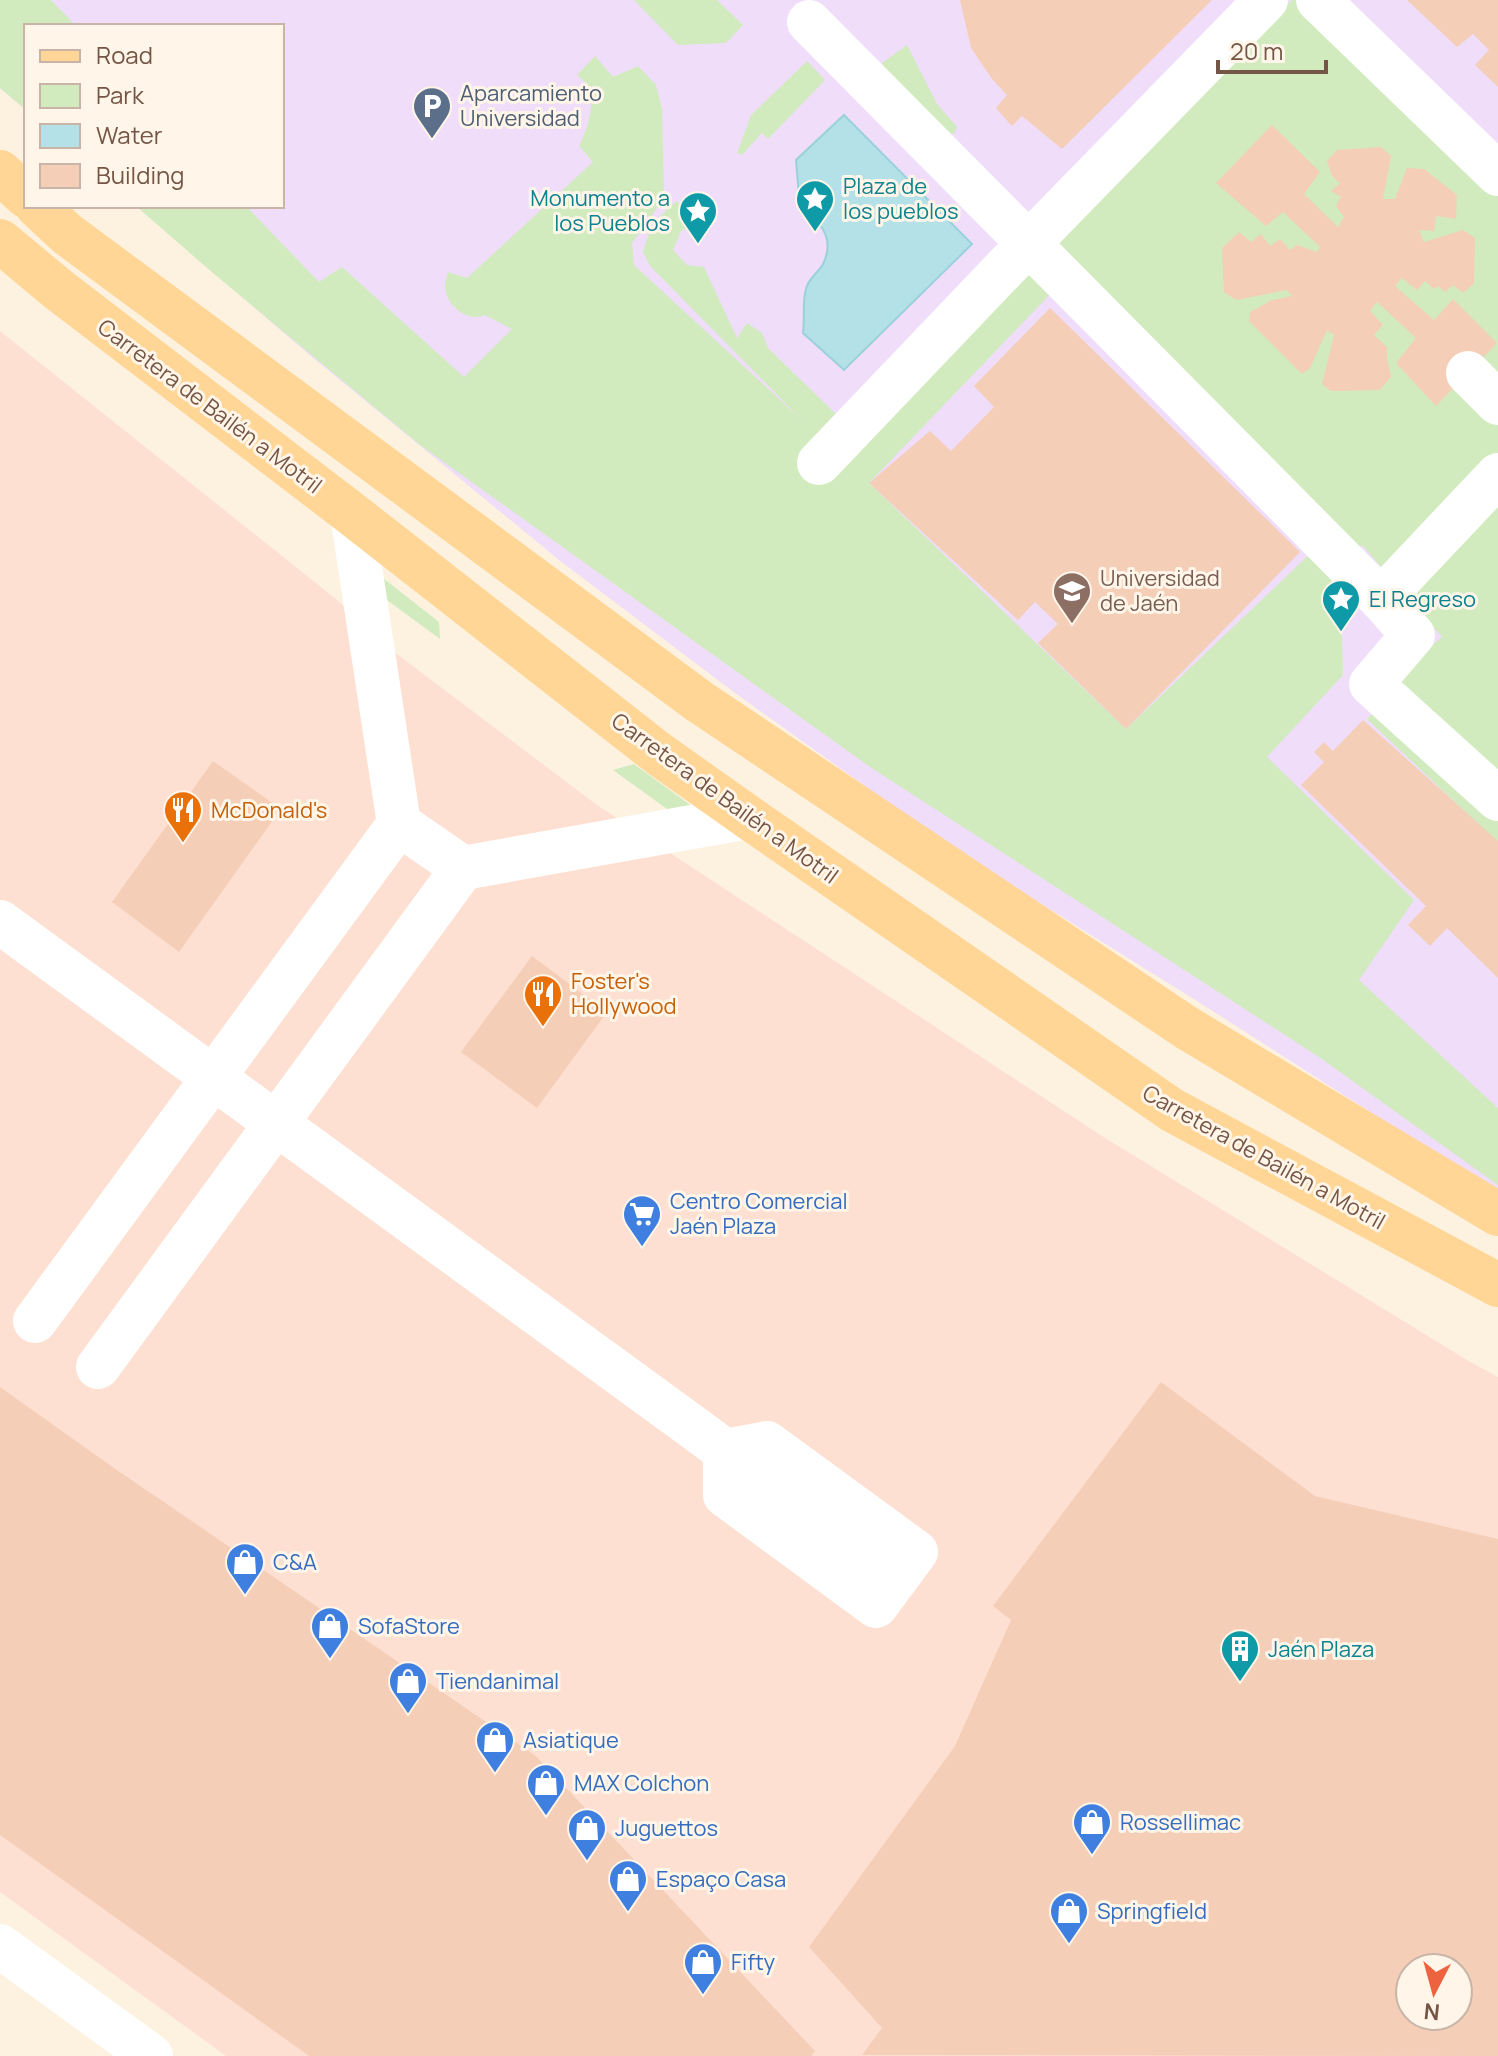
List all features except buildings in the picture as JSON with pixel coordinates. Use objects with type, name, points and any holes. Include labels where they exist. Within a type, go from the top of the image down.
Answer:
[{"type":"main road","points":[[0,172],[24,194]]},
{"type":"main road","points":[[39,208],[67,234],[700,702],[1187,1028],[1498,1214]]},
{"type":"main road","name":"Carretera de Bailén a Motril","points":[[0,241],[59,290],[659,754],[748,817],[1172,1110],[1498,1285]]},
{"type":"street","points":[[819,463],[1266,0]]},
{"type":"street","points":[[1318,0],[1498,174]]},
{"type":"street","points":[[809,22],[1381,599],[1413,635],[1371,684],[1498,799]]},
{"type":"street","points":[[1468,373],[1498,403]]},
{"type":"street","points":[[1381,599],[1498,475]]},
{"type":"street","points":[[35,1321],[399,824],[352,514]]},
{"type":"street","points":[[98,1367],[463,868],[748,817]]},
{"type":"street","points":[[399,824],[463,868]]},
{"type":"street","points":[[0,922],[878,1564]]},
{"type":"street","points":[[0,1946],[151,2056]]},
{"type":"shaded area","name":"Universidad de Jaén","points":[[0,0],[1498,0],[1498,1194],[950,847],[731,690],[559,560],[312,357],[138,208],[284,208],[284,24],[24,24],[24,108],[0,88]]},
{"type":"shaded area","name":"Centro Comercial Jaén Plaza","points":[[0,331],[336,599],[393,651],[597,805],[1102,1136],[1498,1377],[1498,2056],[226,2056],[0,1892]]},
{"type":"green space","points":[[0,0],[51,0],[74,24],[24,24],[24,108],[0,88]]},
{"type":"green space","points":[[634,0],[717,0],[743,25],[726,43],[678,45]]},
{"type":"green space","points":[[1292,0],[1301,0],[1498,194],[1498,843],[1367,719],[1379,708],[1393,679],[1442,637],[1362,545],[1340,566],[1343,675],[1267,757],[1414,900],[1359,980],[1498,1108],[1498,1185],[1319,1057],[870,767],[420,445],[138,208],[248,208],[319,282],[342,267],[464,377],[512,329],[485,315],[471,316],[458,310],[446,292],[448,272],[467,278],[593,162],[579,146],[588,124],[591,98],[587,84],[577,75],[595,56],[613,77],[638,66],[656,85],[662,109],[664,198],[632,243],[634,265],[802,420],[650,266],[643,252],[648,236],[659,218],[677,201],[691,226],[681,231],[673,250],[687,265],[704,267],[737,338],[747,323],[762,333],[768,348],[841,419],[1037,266],[1057,287],[869,483],[1126,729],[1334,531],[1053,246]]},
{"type":"green space","points":[[907,45],[937,104],[957,127],[954,134],[943,131],[878,66]]},
{"type":"green space","points":[[807,61],[825,80],[768,139],[762,133],[742,155],[737,153],[751,115]]},
{"type":"green space","points":[[374,571],[439,622],[440,639],[376,592]]},
{"type":"green space","points":[[634,764],[693,807],[674,814],[613,770]]},
{"type":"water","points":[[844,115],[972,244],[844,370],[803,333],[806,289],[823,264],[828,246],[819,224],[800,207],[796,160]]},
{"type":"place","name":"Aparcamiento Universidad","points":[[432,140]]},
{"type":"place","name":"Plaza de los pueblos","points":[[815,233]]},
{"type":"place","name":"Monumento a los Pueblos","points":[[698,245]]},
{"type":"place","name":"Universidad de Jaén","points":[[1072,625]]},
{"type":"place","name":"El Regreso","points":[[1341,633]]},
{"type":"place","name":"McDonald's","points":[[183,844]]},
{"type":"place","name":"Foster's Hollywood","points":[[543,1028]]},
{"type":"place","name":"Centro Comercial Jaén Plaza","points":[[642,1248]]},
{"type":"place","name":"C&A","points":[[245,1596]]},
{"type":"place","name":"SofaStore","points":[[330,1660]]},
{"type":"place","name":"Jaén Plaza","points":[[1240,1683]]},
{"type":"place","name":"Tiendanimal","points":[[408,1715]]},
{"type":"place","name":"Asiatique","points":[[495,1774]]},
{"type":"place","name":"MAX Colchon","points":[[546,1817]]},
{"type":"place","name":"Rossellimac","points":[[1092,1856]]},
{"type":"place","name":"Juguettos","points":[[587,1862]]},
{"type":"place","name":"Espaço Casa","points":[[628,1913]]},
{"type":"place","name":"Springfield","points":[[1069,1945]]},
{"type":"place","name":"Fifty","points":[[703,1996]]}]
